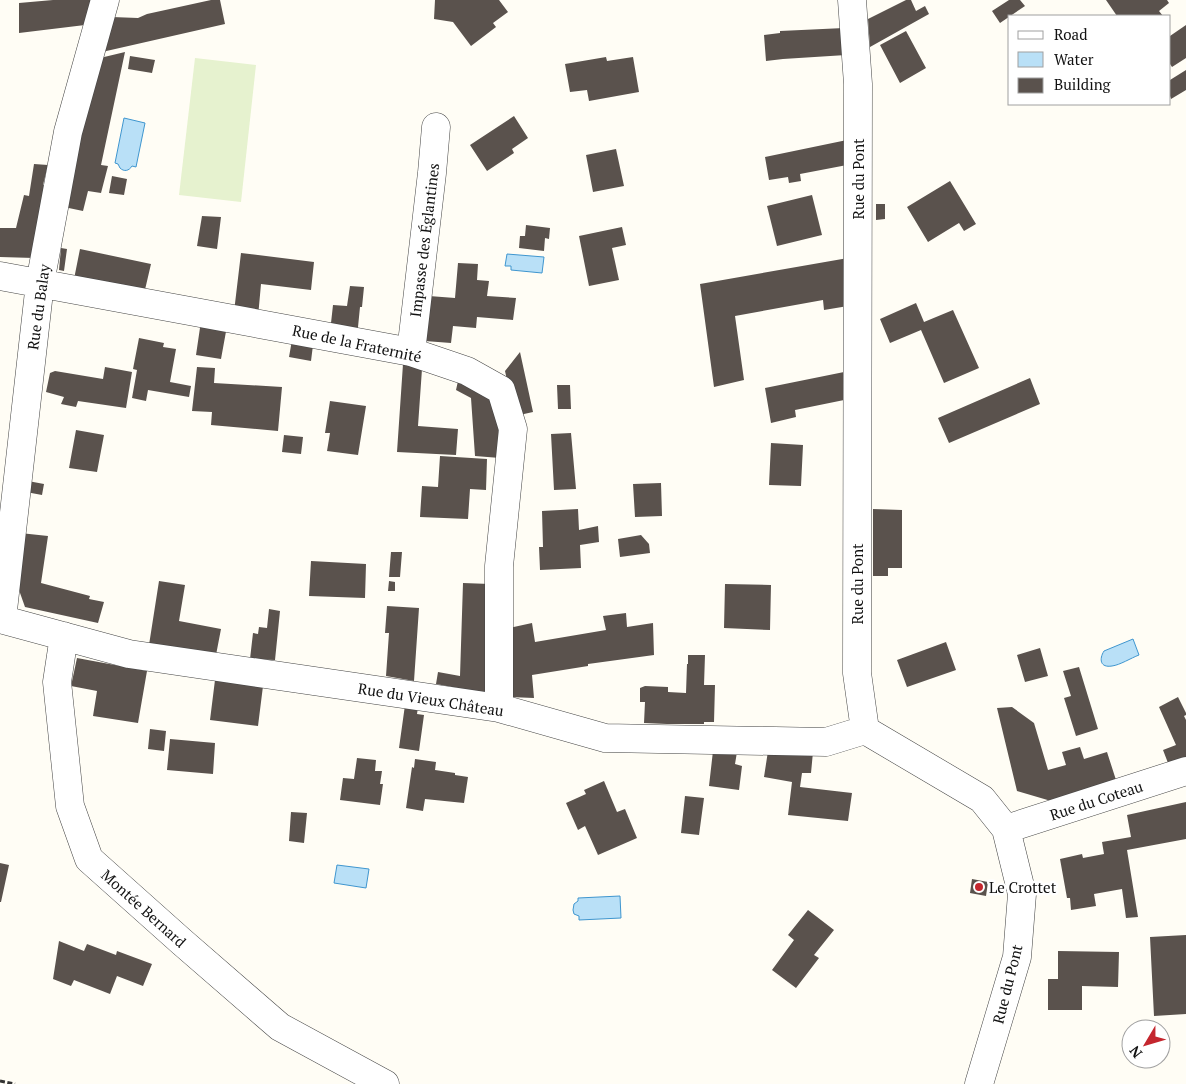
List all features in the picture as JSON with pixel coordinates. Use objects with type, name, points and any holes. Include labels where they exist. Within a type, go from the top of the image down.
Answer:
[{"type":"street","name":"Rue du Balay","points":[[1,619],[40,283],[68,132],[105,0]]},
{"type":"street","name":"Rue du Pont","points":[[852,0],[858,84],[857,673],[864,730],[982,799],[1006,829],[1022,894],[1016,957],[980,1084]]},
{"type":"street","name":"Impasse des Églantines","points":[[411,352],[436,128]]},
{"type":"street","name":"Rue de la Fraternité","points":[[0,276],[411,352],[467,371],[501,390],[513,430],[499,566],[499,708]]},
{"type":"street","name":"Rue du Vieux Château","points":[[1,619],[129,654],[499,708],[604,738],[826,742],[864,730]]},
{"type":"street","name":"Montée Bernard","points":[[64,636],[57,682],[70,806],[89,859],[280,1027],[385,1084]]},
{"type":"street","name":"Rue du Coteau","points":[[1006,829],[1186,771]]},
{"type":"path","points":[[0,1081],[16,1084]]},
{"type":"green space","points":[[195,58],[256,65],[241,202],[179,195]]},
{"type":"water","points":[[124,118],[145,123],[136,167],[132,166],[126,170],[120,168],[115,163]]},
{"type":"water","points":[[507,254],[544,257],[542,273],[511,270],[511,266],[505,266]]},
{"type":"water","points":[[1133,639],[1139,655],[1115,665],[1105,666],[1103,664],[1101,657],[1104,651]]},
{"type":"water","points":[[337,865],[369,869],[366,888],[334,883]]},
{"type":"water","points":[[620,896],[621,918],[579,920],[579,916],[574,914],[574,904],[578,901],[578,898]]},
{"type":"building","points":[[53,0],[91,0],[85,25],[19,33],[19,3]]},
{"type":"building","points":[[211,0],[220,0],[225,24],[102,52],[112,17],[138,18],[147,14]]},
{"type":"building","points":[[435,0],[499,0],[508,12],[493,23],[496,27],[471,46],[453,22],[434,19]]},
{"type":"building","points":[[906,0],[911,0],[916,11],[925,6],[929,14],[870,47],[868,19]]},
{"type":"building","points":[[1009,0],[1020,0],[1025,6],[1012,15],[1008,15],[1008,18],[1000,23],[992,11]]},
{"type":"building","points":[[1106,0],[1167,0],[1169,3],[1159,11],[1162,15],[1116,15]]},
{"type":"building","points":[[1186,25],[1186,58],[1172,67],[1171,66],[1171,35]]},
{"type":"building","points":[[844,28],[846,55],[766,61],[764,35],[780,33],[780,31]]},
{"type":"building","points":[[906,31],[926,68],[900,83],[880,45]]},
{"type":"building","points":[[125,52],[101,165],[108,166],[101,193],[88,191],[83,211],[64,207],[100,58]]},
{"type":"building","points":[[130,56],[155,60],[152,73],[128,69]]},
{"type":"building","points":[[606,57],[607,61],[633,57],[639,92],[589,101],[587,90],[570,92],[565,64]]},
{"type":"building","points":[[1186,70],[1186,90],[1171,99],[1171,79]]},
{"type":"building","points":[[514,116],[528,138],[512,149],[514,153],[487,171],[470,145]]},
{"type":"building","points":[[847,140],[847,165],[800,174],[801,181],[789,183],[788,177],[769,180],[765,157]]},
{"type":"building","points":[[616,149],[624,186],[593,192],[586,155]]},
{"type":"building","points":[[34,164],[48,165],[43,185],[47,186],[34,258],[0,257],[0,228],[16,228],[24,195],[29,196]]},
{"type":"building","points":[[112,176],[127,179],[124,195],[109,193]]},
{"type":"building","points":[[950,181],[976,224],[964,231],[959,223],[928,242],[907,207]]},
{"type":"building","points":[[812,195],[822,235],[777,246],[767,206]]},
{"type":"building","points":[[876,204],[885,204],[885,219],[876,220]]},
{"type":"building","points":[[202,216],[221,217],[217,249],[197,246]]},
{"type":"building","points":[[526,225],[550,228],[549,239],[545,238],[544,251],[519,248],[520,236],[525,236]]},
{"type":"building","points":[[622,227],[626,245],[612,248],[619,280],[589,286],[579,236]]},
{"type":"building","points":[[61,248],[67,249],[64,271],[59,270]]},
{"type":"building","points":[[80,249],[151,264],[144,294],[74,279]]},
{"type":"building","points":[[241,253],[314,262],[311,290],[261,284],[258,317],[234,312]]},
{"type":"building","points":[[848,258],[848,306],[824,310],[823,300],[735,316],[744,380],[714,387],[700,284]]},
{"type":"building","points":[[458,263],[478,264],[477,280],[489,281],[487,296],[516,298],[513,320],[477,317],[476,328],[453,326],[451,343],[425,341],[429,296],[455,298]]},
{"type":"building","points":[[350,286],[364,287],[357,337],[330,332],[333,305],[347,306]]},
{"type":"building","points":[[916,303],[924,322],[953,310],[979,368],[944,383],[921,330],[890,343],[880,319]]},
{"type":"building","points":[[201,321],[227,326],[221,359],[196,355]]},
{"type":"building","points":[[139,338],[164,343],[163,347],[176,349],[170,382],[191,386],[189,397],[148,390],[146,401],[132,398],[137,370],[133,369]]},
{"type":"building","points":[[292,340],[313,345],[311,361],[289,357]]},
{"type":"building","points":[[520,352],[533,412],[515,416],[505,371]]},
{"type":"building","points":[[403,364],[422,369],[418,426],[458,429],[456,455],[397,452]]},
{"type":"building","points":[[105,367],[132,372],[126,408],[78,401],[76,407],[61,404],[64,397],[46,392],[50,373],[55,371],[103,379]]},
{"type":"building","points":[[197,367],[215,368],[214,383],[282,387],[278,431],[211,425],[212,412],[192,411]]},
{"type":"building","points":[[849,371],[849,399],[795,410],[796,417],[771,423],[765,388]]},
{"type":"building","points":[[1030,378],[1040,404],[949,443],[938,418]]},
{"type":"building","points":[[458,381],[490,399],[498,416],[500,458],[475,456],[471,398],[456,390]]},
{"type":"building","points":[[557,385],[570,385],[571,409],[558,409]]},
{"type":"building","points":[[330,401],[366,406],[358,455],[327,451],[330,433],[325,433]]},
{"type":"building","points":[[76,430],[104,435],[97,472],[69,468]]},
{"type":"building","points":[[571,433],[576,489],[554,490],[551,434]]},
{"type":"building","points":[[284,435],[303,437],[301,454],[282,452]]},
{"type":"building","points":[[771,443],[803,445],[801,486],[769,485]]},
{"type":"building","points":[[440,456],[487,459],[486,490],[470,489],[468,519],[420,517],[422,486],[438,487]]},
{"type":"building","points":[[28,481],[44,484],[42,495],[26,492]]},
{"type":"building","points":[[661,483],[662,516],[635,517],[633,484]]},
{"type":"building","points":[[578,509],[579,530],[598,526],[599,542],[580,545],[581,568],[540,570],[539,547],[543,547],[542,511]]},
{"type":"building","points":[[873,509],[902,510],[902,568],[888,568],[888,576],[873,576]]},
{"type":"building","points":[[20,533],[48,536],[41,583],[90,596],[89,599],[104,602],[98,623],[25,607],[14,576]]},
{"type":"building","points":[[641,535],[649,544],[650,553],[620,557],[618,539]]},
{"type":"building","points":[[391,552],[402,552],[400,577],[389,577]]},
{"type":"building","points":[[311,561],[366,564],[365,598],[309,596]]},
{"type":"building","points":[[159,581],[185,585],[179,621],[221,629],[216,655],[149,645]]},
{"type":"building","points":[[389,581],[395,582],[395,591],[388,591]]},
{"type":"building","points":[[463,583],[490,584],[485,693],[436,684],[438,672],[460,676]]},
{"type":"building","points":[[725,584],[771,585],[770,630],[724,628]]},
{"type":"building","points":[[387,606],[419,608],[414,681],[386,676],[389,633],[385,633]]},
{"type":"building","points":[[269,609],[280,611],[275,660],[250,659],[253,633],[258,634],[259,627],[267,628]]},
{"type":"building","points":[[626,613],[627,627],[653,623],[654,655],[588,664],[588,666],[532,675],[534,698],[510,697],[504,629],[532,623],[535,642],[606,630],[603,616]]},
{"type":"building","points":[[946,642],[956,670],[907,687],[897,660]]},
{"type":"building","points":[[1040,648],[1048,676],[1025,682],[1017,655]]},
{"type":"building","points":[[688,655],[705,655],[704,685],[715,685],[714,722],[704,722],[704,724],[644,723],[645,702],[640,702],[640,688],[645,686],[668,687],[668,692],[686,693]]},
{"type":"building","points":[[77,658],[147,671],[138,723],[93,716],[97,691],[71,686]]},
{"type":"building","points":[[1079,667],[1098,729],[1076,736],[1064,698],[1071,696],[1063,671]]},
{"type":"building","points":[[215,680],[263,686],[258,726],[210,720]]},
{"type":"building","points":[[1178,697],[1186,713],[1184,716],[1186,720],[1186,757],[1168,763],[1163,750],[1176,745],[1159,707]]},
{"type":"building","points":[[405,705],[418,707],[417,714],[424,715],[419,751],[399,748]]},
{"type":"building","points":[[1012,707],[1034,723],[1048,770],[1066,765],[1062,752],[1080,747],[1084,759],[1107,752],[1116,780],[1051,801],[1017,791],[997,708]]},
{"type":"building","points":[[150,729],[166,731],[164,751],[148,749]]},
{"type":"building","points":[[170,739],[215,743],[213,774],[167,770]]},
{"type":"building","points":[[713,751],[737,752],[735,764],[742,766],[739,790],[709,786]]},
{"type":"building","points":[[768,751],[813,752],[811,773],[802,773],[800,787],[852,793],[848,821],[788,815],[792,782],[764,777]]},
{"type":"building","points":[[357,758],[376,760],[375,771],[382,771],[380,784],[383,784],[380,805],[340,800],[343,778],[354,779]]},
{"type":"building","points":[[415,759],[436,762],[435,770],[468,777],[464,803],[425,799],[423,811],[406,808],[412,767],[414,768]]},
{"type":"building","points":[[604,781],[617,812],[625,809],[637,838],[598,855],[585,826],[578,830],[566,803],[586,794],[584,790]]},
{"type":"building","points":[[685,796],[704,798],[699,835],[681,833]]},
{"type":"building","points":[[1186,802],[1186,839],[1127,850],[1138,917],[1126,918],[1122,889],[1094,894],[1096,906],[1071,910],[1070,898],[1067,898],[1060,859],[1082,854],[1083,858],[1104,854],[1102,842],[1131,837],[1127,815]]},
{"type":"building","points":[[291,812],[307,813],[304,843],[289,841]]},
{"type":"building","points":[[0,863],[9,865],[1,902],[0,902]]},
{"type":"building","name":"Le Crottet","points":[[972,879],[988,882],[986,896],[970,893]]},
{"type":"building","points":[[808,910],[834,930],[814,955],[819,958],[796,988],[772,970],[794,940],[788,935]]},
{"type":"building","points":[[1186,935],[1186,1014],[1154,1016],[1150,937]]},
{"type":"building","points":[[59,941],[84,951],[87,944],[116,955],[117,951],[152,964],[143,986],[117,976],[110,994],[74,980],[71,986],[53,979]]},
{"type":"building","points":[[1058,951],[1119,952],[1118,987],[1082,986],[1082,1010],[1048,1010],[1048,979],[1058,979]]},
{"type":"place","name":"Le Crottet","points":[[979,887]]}]
